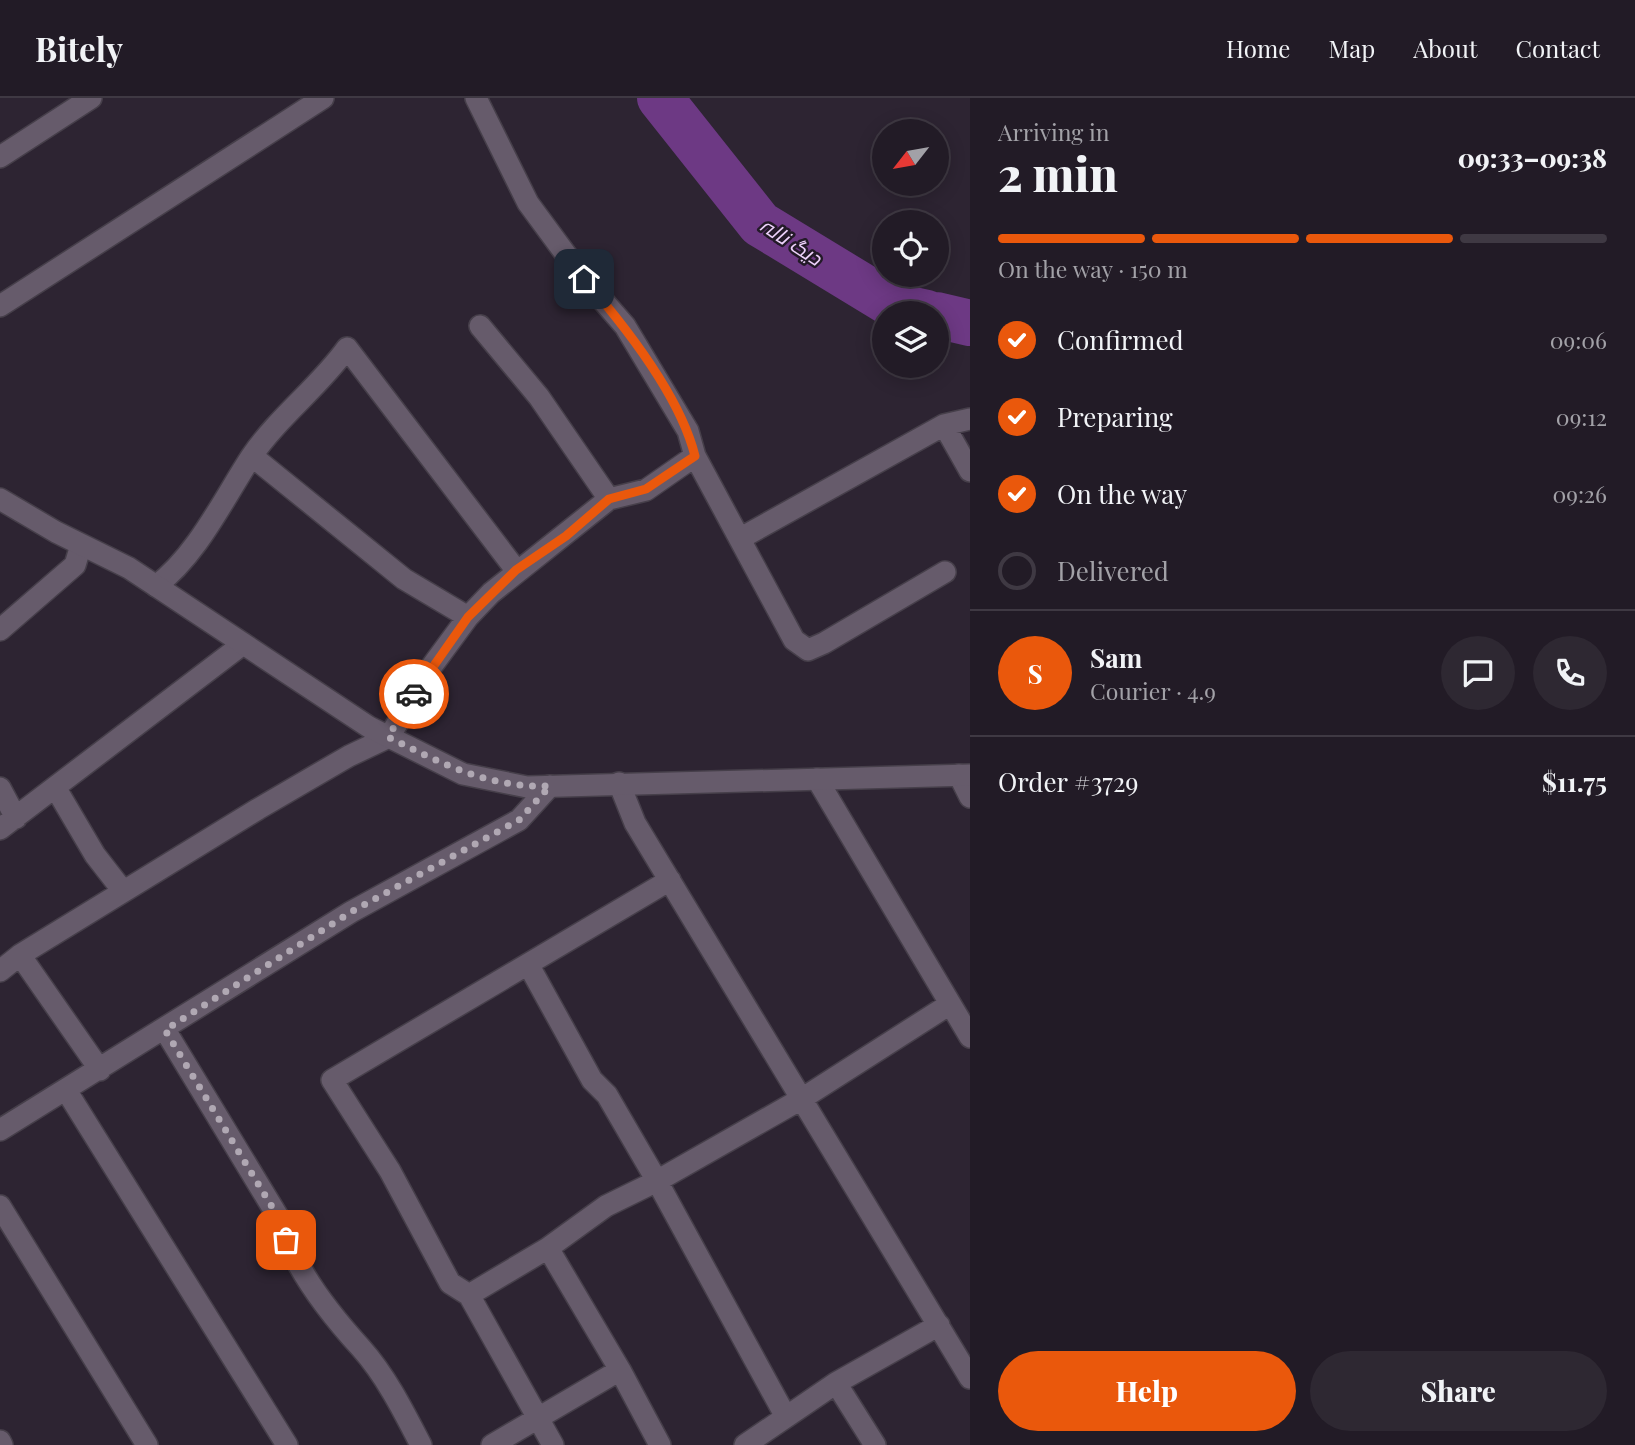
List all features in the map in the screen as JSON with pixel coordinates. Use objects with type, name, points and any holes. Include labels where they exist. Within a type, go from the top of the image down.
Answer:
[{"type":"street","points":[[0,157],[91,98]]},
{"type":"street","points":[[0,306],[323,98]]},
{"type":"street","points":[[477,98],[528,203],[584,279],[625,326],[688,431],[695,456],[793,640],[808,650],[824,643],[945,572]]},
{"type":"street","points":[[480,326],[539,397],[609,499]]},
{"type":"street","points":[[156,586],[174,572],[241,478],[252,456],[328,374],[347,348],[516,570]]},
{"type":"street","points":[[741,538],[944,425],[970,418]]},
{"type":"street","points":[[944,425],[970,471]]},
{"type":"street","points":[[252,456],[404,579],[468,617]]},
{"type":"street","points":[[0,971],[20,955],[123,891],[349,756],[388,737],[429,670],[468,617],[516,570],[566,536],[609,499],[646,489],[695,456]]},
{"type":"street","points":[[0,499],[129,568],[388,737],[463,774],[527,787],[964,775],[970,797]]},
{"type":"street","points":[[0,630],[75,565],[81,544]]},
{"type":"street","points":[[0,789],[8,824],[243,644]]},
{"type":"street","points":[[817,779],[970,1037]]},
{"type":"street","points":[[620,783],[635,823],[970,1378]]},
{"type":"street","points":[[0,1130],[165,1030],[351,912],[519,820],[550,786]]},
{"type":"street","points":[[55,788],[95,855],[123,891]]},
{"type":"street","points":[[553,1445],[469,1294],[450,1283],[390,1171],[332,1080],[670,880]]},
{"type":"street","points":[[20,955],[100,1070]]},
{"type":"street","points":[[528,964],[592,1080],[607,1095],[657,1181],[786,1417]]},
{"type":"street","points":[[469,1294],[548,1248],[606,1206],[657,1181],[803,1098],[950,1004]]},
{"type":"street","points":[[165,1030],[280,1220],[286,1240],[327,1306],[394,1395],[421,1445]]},
{"type":"street","points":[[66,1090],[286,1445]]},
{"type":"street","points":[[0,1206],[147,1445]]},
{"type":"street","points":[[548,1248],[620,1370],[660,1445]]},
{"type":"street","points":[[745,1445],[836,1382],[939,1325]]},
{"type":"street","points":[[492,1445],[620,1370]]},
{"type":"street","points":[[836,1382],[875,1445]]},
{"type":"waterway","name":"دیگ نالہ","points":[[660,98],[760,224],[887,301]]},
{"type":"waterway","name":"دیگ نالہ","points":[[949,318],[970,323]]},
{"type":"way so far","points":[[286,1240],[280,1220],[165,1030],[351,912],[519,820],[550,786],[527,787],[463,774],[388,737],[414,694]]},
{"type":"route","points":[[414,694],[468,617],[516,570],[566,536],[609,499],[646,489],[695,456],[688,431],[625,326],[584,279]]}]
